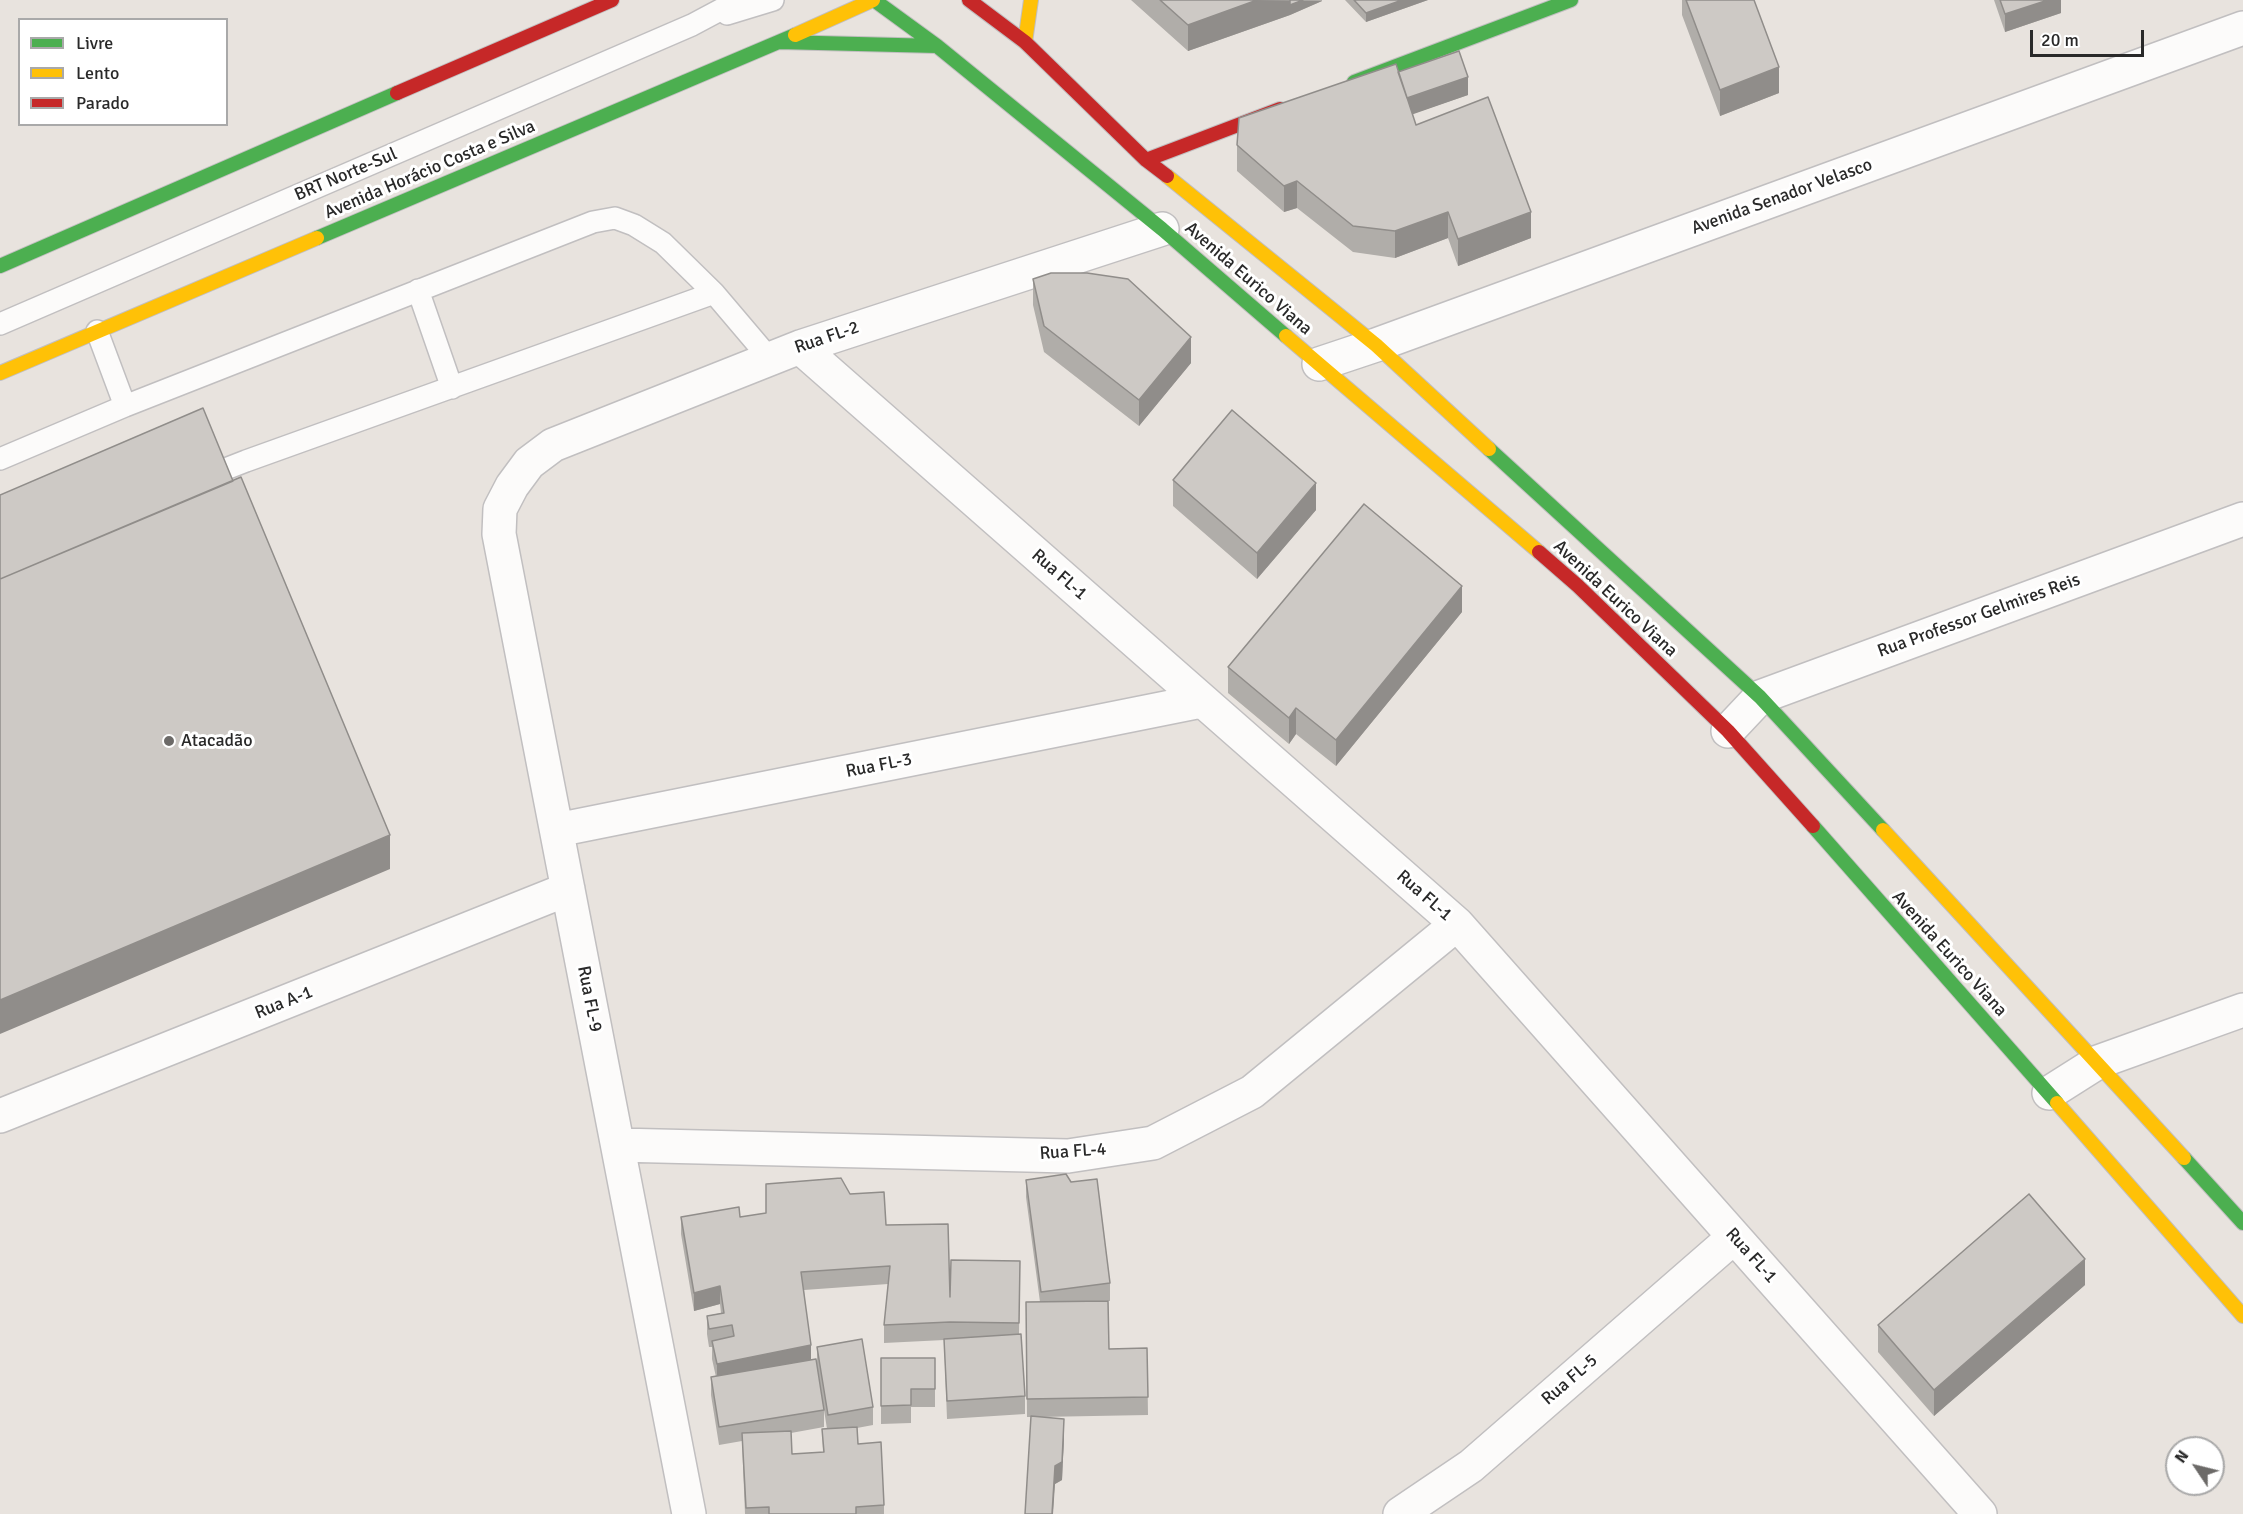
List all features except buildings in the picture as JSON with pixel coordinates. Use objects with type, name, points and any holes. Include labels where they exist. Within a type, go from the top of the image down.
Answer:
[{"type":"main road","points":[[0,266],[612,0]]},
{"type":"main road","name":"Avenida Horácio Costa e Silva","points":[[0,373],[874,0]]},
{"type":"main road","name":"Avenida Eurico Viana","points":[[874,0],[937,46],[1162,229],[1578,586],[1728,731],[2243,1316]]},
{"type":"main road","name":"Avenida Eurico Viana","points":[[969,0],[1025,42],[1146,160],[1376,345],[1760,697],[2098,1062],[2243,1223]]},
{"type":"main road","points":[[1025,42],[1031,0]]},
{"type":"main road","points":[[1336,88],[1571,0]]},
{"type":"main road","points":[[779,42],[937,46]]},
{"type":"main road","points":[[1146,160],[1292,105]]},
{"type":"street","name":"Avenida Senador Velasco","points":[[1319,364],[2243,28]]},
{"type":"street","name":"Rua FL-2","points":[[512,486],[529,463],[554,445],[770,358],[1162,229]]},
{"type":"street","name":"Rua FL-1","points":[[800,347],[1457,924],[1980,1514]]},
{"type":"street","name":"Rua FL-9","points":[[512,486],[500,509],[499,534],[689,1514]]},
{"type":"street","name":"Rua Professor Gelmires Reis","points":[[1728,731],[1760,697],[2243,519]]},
{"type":"street","name":"Rua FL-3","points":[[557,830],[1201,701]]},
{"type":"street","name":"Rua A-1","points":[[0,1116],[568,889]]},
{"type":"street","name":"Rua FL-4","points":[[618,1145],[1068,1156],[1153,1143],[1252,1092],[1457,924]]},
{"type":"street","points":[[2049,1093],[2098,1062],[2243,1010]]},
{"type":"street","name":"Rua FL-5","points":[[1400,1514],[1471,1466],[1734,1237]]},
{"type":"lane","points":[[692,25],[739,0]]},
{"type":"lane","points":[[692,25],[773,0]]},
{"type":"lane","name":"BRT Norte-Sul","points":[[0,324],[692,25]]},
{"type":"lane","points":[[0,459],[125,406],[418,290],[593,222],[615,218],[634,225],[663,243],[714,293],[770,358]]},
{"type":"lane","points":[[418,290],[452,388]]},
{"type":"lane","points":[[182,487],[246,461],[714,293]]},
{"type":"lane","points":[[97,331],[125,406]]},
{"type":"traffic: fast","points":[[874,0],[937,46],[1162,229],[1286,336]]},
{"type":"traffic: fast","points":[[1354,82],[1571,0]]},
{"type":"traffic: fast","points":[[317,238],[795,35]]},
{"type":"traffic: fast","points":[[779,42],[937,46]]},
{"type":"traffic: fast","points":[[0,266],[397,93]]},
{"type":"traffic: fast","points":[[1489,449],[1760,697],[1883,830]]},
{"type":"traffic: fast","points":[[1813,826],[2057,1103]]},
{"type":"traffic: fast","points":[[2184,1158],[2243,1223]]},
{"type":"traffic: slow","points":[[795,35],[873,0]]},
{"type":"traffic: slow","points":[[1025,42],[1031,0]]},
{"type":"traffic: slow","points":[[1167,176],[1376,345],[1489,449]]},
{"type":"traffic: slow","points":[[0,373],[317,238]]},
{"type":"traffic: slow","points":[[1286,336],[1539,552]]},
{"type":"traffic: slow","points":[[1883,830],[2184,1158]]},
{"type":"traffic: slow","points":[[2057,1103],[2243,1316]]},
{"type":"traffic: jam","points":[[397,93],[612,0]]},
{"type":"traffic: jam","points":[[969,0],[1025,42],[1146,160],[1167,176]]},
{"type":"traffic: jam","points":[[1146,160],[1280,109]]},
{"type":"traffic: jam","points":[[1539,552],[1578,586],[1728,731],[1813,826]]},
{"type":"place","name":"Atacadão","points":[[169,741]]}]
